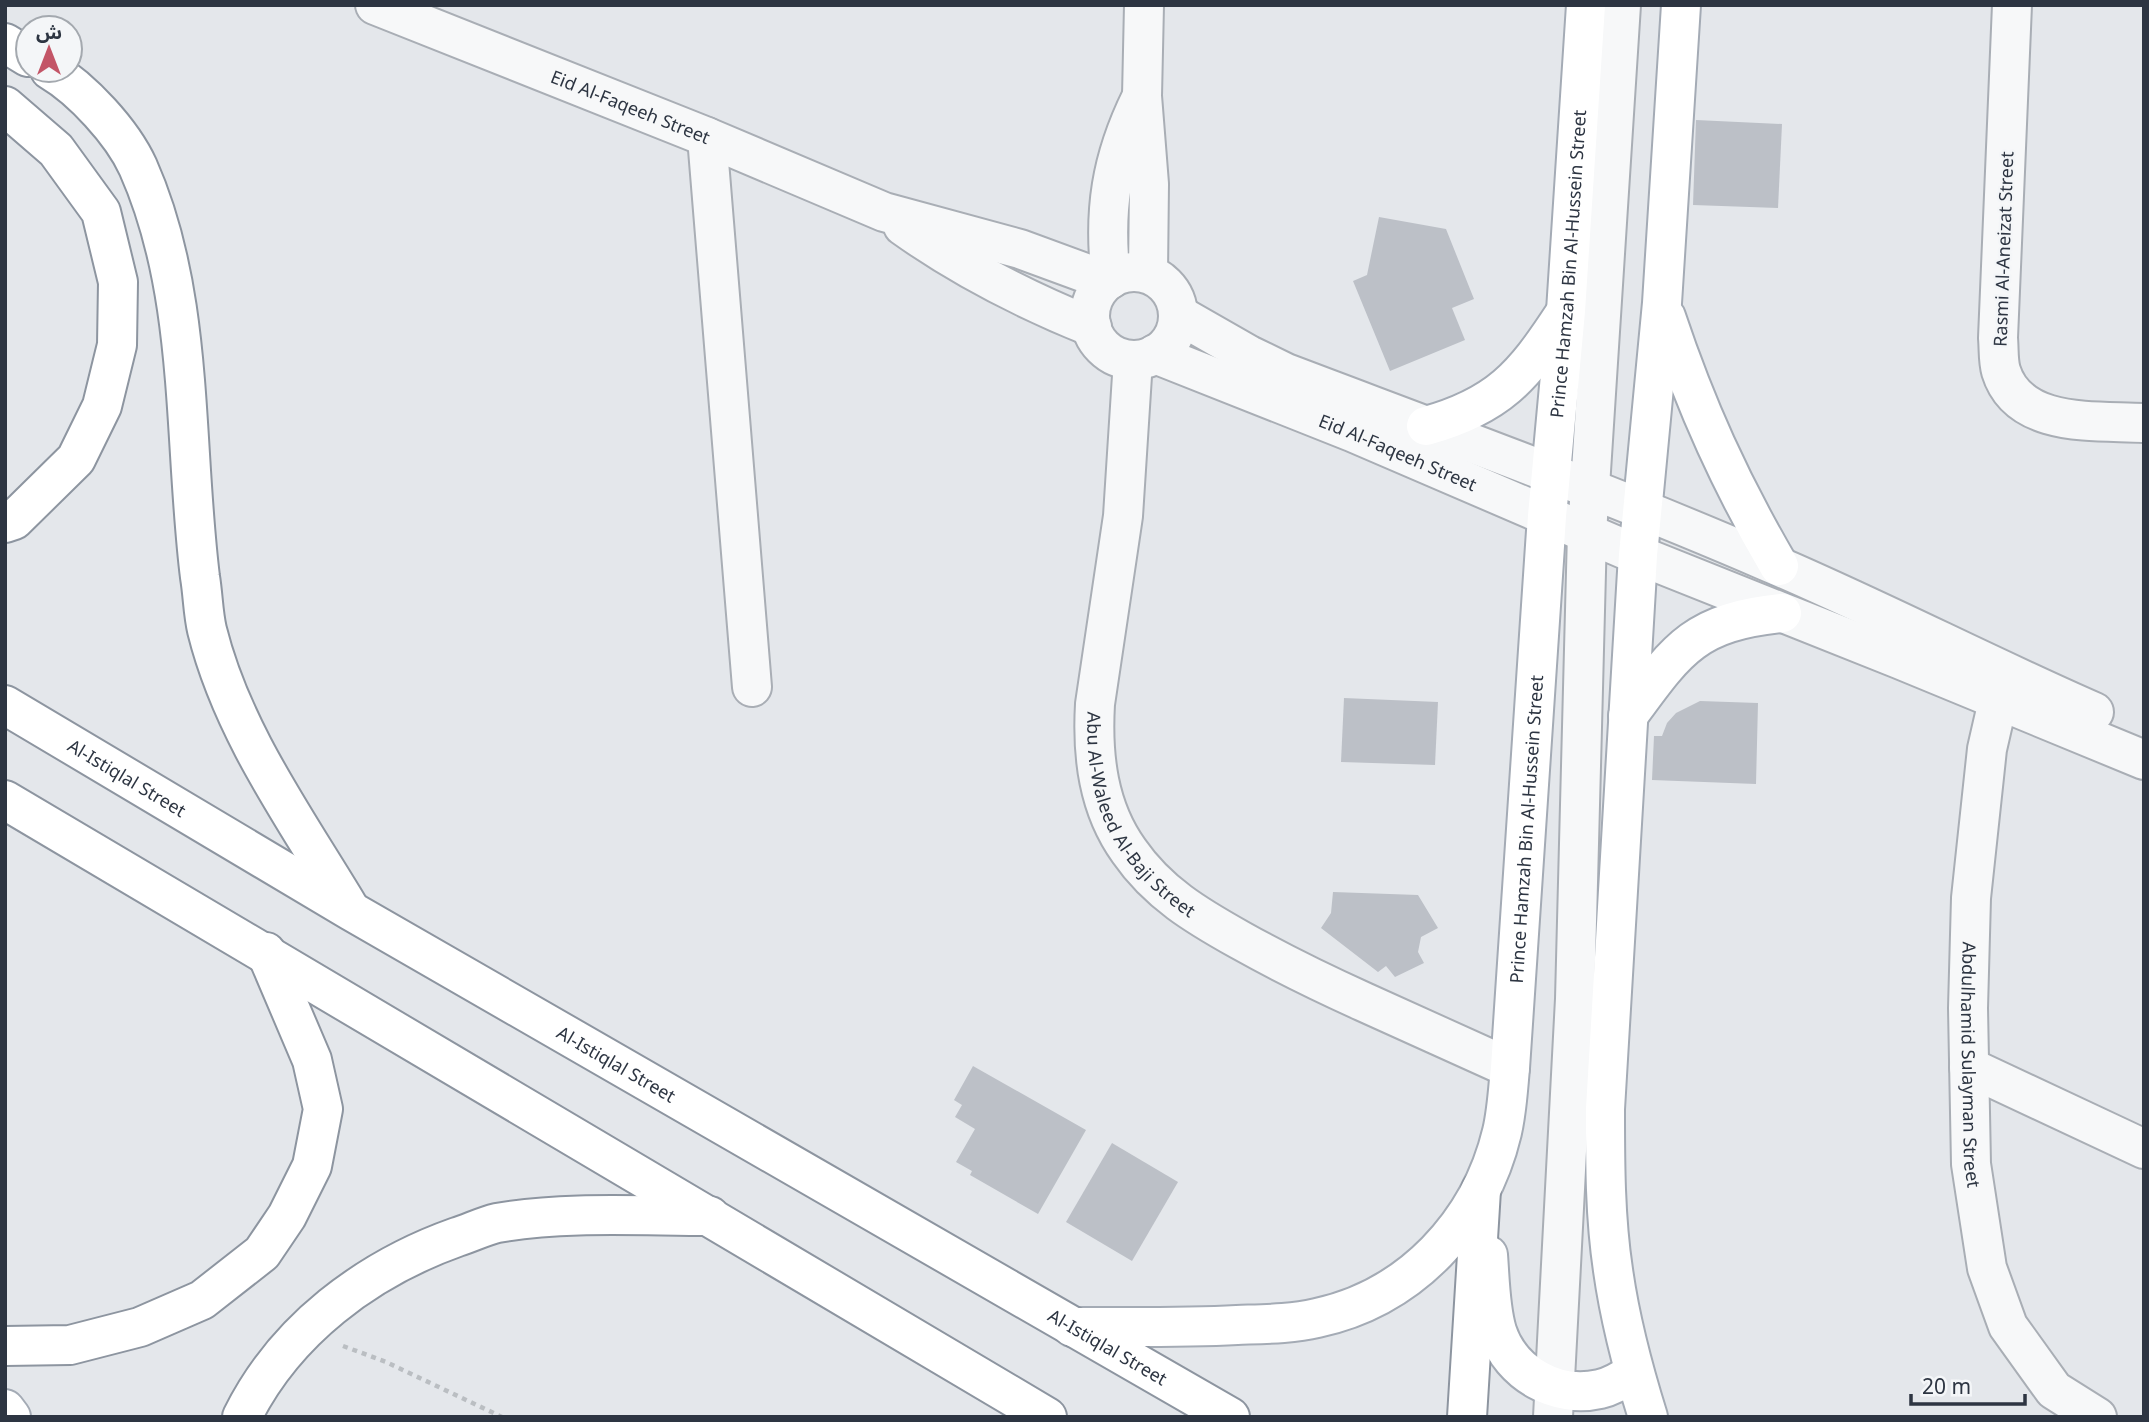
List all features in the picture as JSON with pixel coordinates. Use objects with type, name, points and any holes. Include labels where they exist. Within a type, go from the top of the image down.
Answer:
[{"type":"main road","name":"Prince Hamzah Bin Al-Hussein Street","points":[[1072,1327],[1276,1324],[1316,1319],[1357,1307],[1390,1290],[1421,1268],[1445,1244],[1465,1218],[1493,1161],[1502,1131],[1510,1068],[1567,525],[1570,481],[1566,312],[1586,5]]},
{"type":"main road","points":[[1648,1417],[1634,1372],[1613,1270],[1605,1165],[1605,1109],[1638,555],[1662,303],[1681,5]]},
{"type":"main road","points":[[67,84],[103,114],[137,165],[169,265],[181,352],[197,550],[207,628],[225,687],[246,735],[351,911]]},
{"type":"main road","points":[[5,106],[56,150],[101,212],[118,282],[117,345],[102,406],[76,458],[14,520],[5,523]]},
{"type":"main road","points":[[1662,303],[1684,372],[1711,438],[1742,504],[1779,566]]},
{"type":"main road","points":[[1426,426],[1455,418],[1482,405],[1506,388],[1528,367],[1566,312]]},
{"type":"main road","points":[[1628,716],[1671,659],[1689,642],[1733,620],[1782,613]]},
{"type":"main road","name":"Al-Istiqlal Street","points":[[5,705],[351,911],[1230,1417]]},
{"type":"main road","points":[[5,800],[1048,1417]]},
{"type":"main road","points":[[5,1346],[70,1345],[139,1327],[202,1300],[262,1253],[287,1216],[312,1166],[323,1109],[312,1060],[266,952]]},
{"type":"main road","points":[[1481,1190],[1496,1330],[1504,1348],[1544,1400],[1565,1391],[1602,1389],[1634,1372]]},
{"type":"main road","points":[[1467,1417],[1481,1190]]},
{"type":"main road","points":[[242,1417],[253,1394],[302,1331],[356,1287],[420,1250],[495,1224],[567,1216],[710,1216]]},
{"type":"main road","points":[[5,1409],[11,1417]]},
{"type":"street","name":"Eid Al-Faqeeh Street","points":[[374,5],[707,137],[884,212],[1020,248],[1109,280]]},
{"type":"street","points":[[1144,5],[1142,96],[1149,184],[1148,273]]},
{"type":"street","points":[[1570,481],[1588,245],[1601,5]]},
{"type":"street","points":[[1570,481],[1621,5]]},
{"type":"street","name":"Rasmi Al-Aneizat Street","points":[[2012,5],[1998,338],[2001,370],[2013,393],[2036,410],[2061,418],[2144,423]]},
{"type":"street","points":[[1109,280],[1107,216],[1111,184],[1118,154],[1142,96]]},
{"type":"street","points":[[707,137],[752,687]]},
{"type":"street","name":"Eid Al-Faqeeh Street","points":[[884,212],[933,247],[984,278],[1092,327]]},
{"type":"street","points":[[1134,271],[1148,273],[1160,279],[1177,301],[1177,328],[1171,341],[1144,357],[1121,358],[1108,352],[1099,342],[1090,316],[1092,303],[1098,290],[1120,274],[1134,271]]},
{"type":"street","name":"Eid Al-Faqeeh Street","points":[[1179,315],[1237,349],[1286,373],[1356,416],[1567,525],[1782,613],[2002,687]]},
{"type":"street","name":"Eid Al-Faqeeh Street","points":[[1144,357],[1356,416],[1426,426],[1570,481],[1779,566],[1887,615],[2002,687]]},
{"type":"street","name":"Abu Al-Waleed Al-Baji Street","points":[[1144,357],[1093,734],[1097,774],[1113,823],[1128,850],[1147,875],[1170,897],[1195,915],[1295,971],[1510,1068]]},
{"type":"street","points":[[1544,1400],[1567,525]]},
{"type":"street","points":[[2002,687],[2144,734]]},
{"type":"street","points":[[2002,687],[2144,760]]},
{"type":"street","name":"Abdulhamid Sulayman Street","points":[[2002,687],[1985,760],[1971,898],[1968,1008],[1971,1164],[1987,1268],[2008,1326],[2054,1390],[2097,1417]]},
{"type":"street","points":[[1969,1067],[2144,1149]]},
{"type":"path","points":[[302,1331],[386,1362],[502,1417]]},
{"type":"building","points":[[1696,120],[1782,124],[1778,208],[1693,205]]},
{"type":"building","points":[[1379,217],[1446,229],[1474,299],[1452,308],[1465,340],[1390,371],[1353,281],[1367,275]]},
{"type":"building","points":[[1344,698],[1438,702],[1435,765],[1341,762]]},
{"type":"building","points":[[1700,701],[1758,703],[1756,784],[1652,780],[1654,736],[1662,736],[1667,723],[1676,713]]},
{"type":"building","points":[[1333,892],[1418,895],[1438,928],[1421,937],[1418,952],[1424,963],[1395,977],[1386,966],[1378,972],[1321,928],[1331,913]]},
{"type":"building","points":[[973,1066],[1086,1130],[1038,1214],[970,1175],[972,1171],[956,1162],[975,1129],[955,1117],[962,1105],[954,1100]]},
{"type":"building","points":[[1112,1143],[1178,1182],[1132,1261],[1066,1222]]}]
